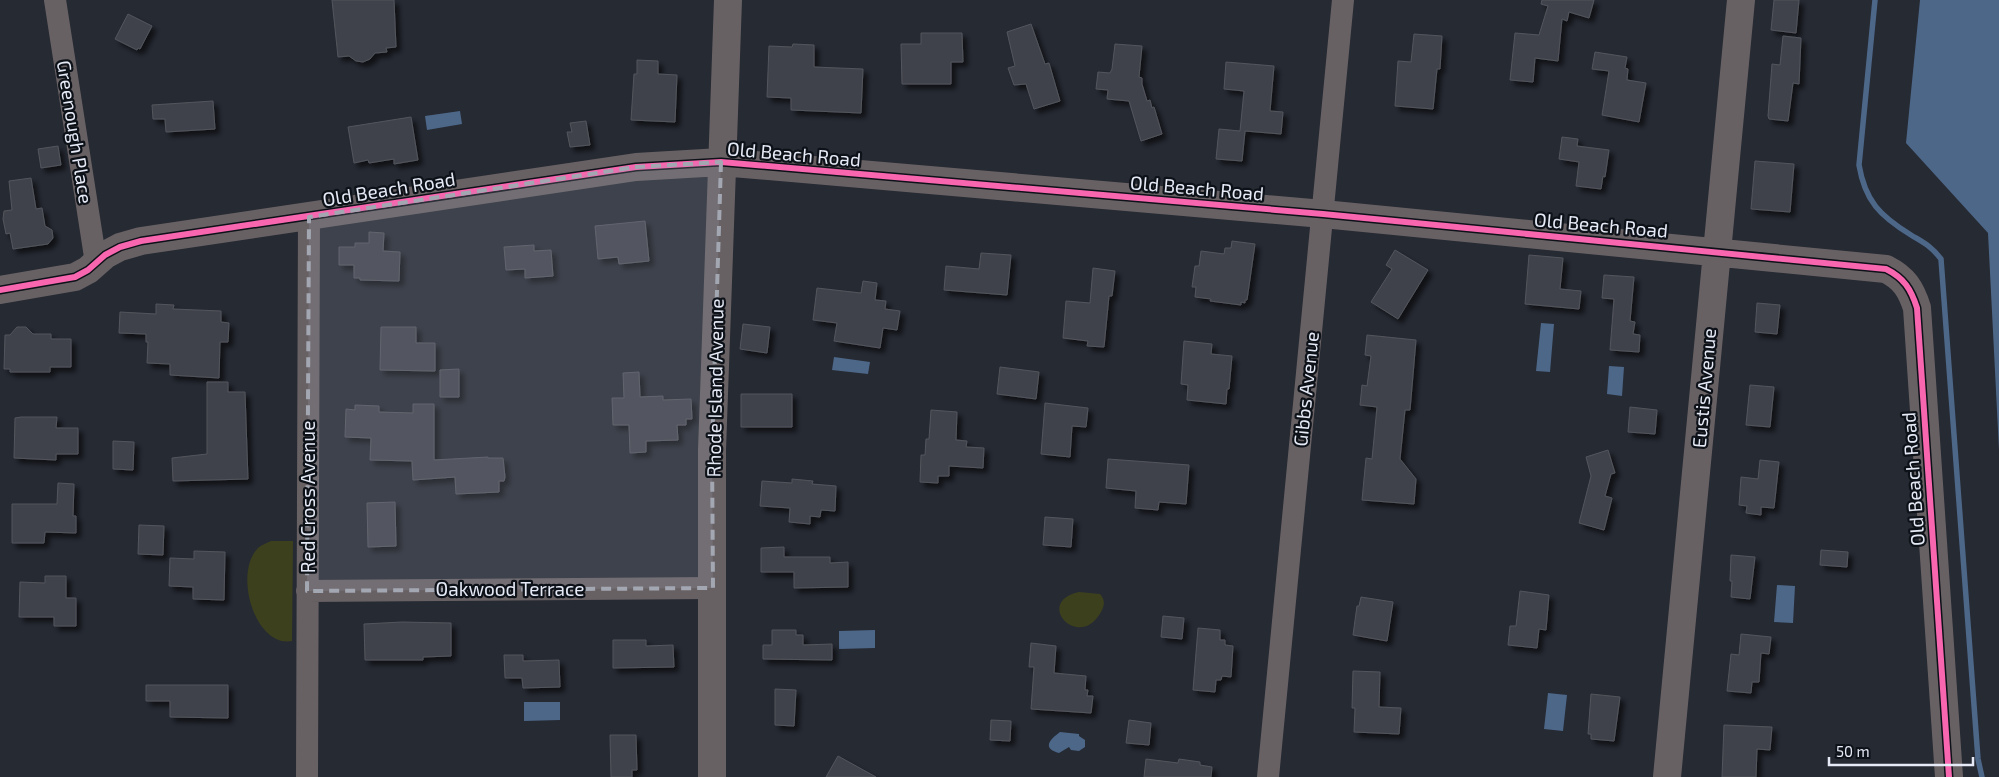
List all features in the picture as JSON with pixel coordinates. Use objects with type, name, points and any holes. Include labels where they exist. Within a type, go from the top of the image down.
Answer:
[{"type":"street","name":"Greenough Place","points":[[55,0],[96,263]]},
{"type":"street","name":"Rhode Island Avenue","points":[[712,777],[712,450],[728,0]]},
{"type":"street","name":"Gibbs Avenue","points":[[1268,777],[1343,0]]},
{"type":"street","name":"Eustis Avenue","points":[[1667,777],[1741,0]]},
{"type":"street","name":"Old Beach Road","points":[[0,290],[75,277],[105,255],[120,247],[141,241],[636,166],[721,162],[1323,214],[1886,269],[1897,275],[1913,295],[1918,322],[1949,777]]},
{"type":"street","name":"Red Cross Avenue","points":[[307,777],[309,217]]},
{"type":"street","name":"Oakwood Terrace","points":[[307,591],[713,588]]},
{"type":"highlighted area","points":[[721,162],[712,450],[713,588],[307,591],[309,217],[636,167]]},
{"type":"green space","points":[[271,541],[293,541],[292,641],[279,640],[268,633],[258,621],[248,590],[248,574],[251,559],[258,548]]},
{"type":"green space","points":[[1079,592],[1100,594],[1104,603],[1101,612],[1092,623],[1082,627],[1072,626],[1064,621],[1060,613],[1060,605],[1066,597]]},
{"type":"water","points":[[1920,0],[1999,0],[1999,450],[1988,233],[1906,143]]},
{"type":"water","points":[[460,111],[462,124],[427,130],[425,116]]},
{"type":"water","points":[[1541,323],[1554,324],[1550,372],[1536,371]]},
{"type":"water","points":[[834,357],[870,362],[868,374],[832,370]]},
{"type":"water","points":[[1609,366],[1624,367],[1622,396],[1607,394]]},
{"type":"water","points":[[1777,585],[1795,586],[1793,623],[1774,622]]},
{"type":"water","points":[[875,630],[875,648],[839,649],[839,631]]},
{"type":"water","points":[[1548,693],[1567,695],[1563,731],[1544,729]]},
{"type":"water","points":[[524,702],[560,702],[560,720],[524,721]]},
{"type":"water","points":[[1060,732],[1079,734],[1085,740],[1085,747],[1079,751],[1071,750],[1069,747],[1059,753],[1053,751],[1049,743]]},
{"type":"building","points":[[332,0],[394,0],[396,47],[386,48],[387,52],[375,53],[370,59],[363,62],[356,61],[349,56],[338,57]]},
{"type":"building","points":[[1542,0],[1594,0],[1589,18],[1569,12],[1567,21],[1562,19],[1558,61],[1535,58],[1533,82],[1510,80],[1515,33],[1539,35],[1548,6],[1541,4]]},
{"type":"building","points":[[1774,0],[1799,0],[1796,33],[1771,30]]},
{"type":"building","points":[[128,14],[152,26],[140,49],[138,48],[137,50],[115,39]]},
{"type":"building","points":[[1031,24],[1045,64],[1049,63],[1060,101],[1034,109],[1026,84],[1014,85],[1008,68],[1015,66],[1007,32]]},
{"type":"building","points":[[921,33],[962,33],[963,62],[951,62],[951,84],[902,84],[901,44],[921,44]]},
{"type":"building","points":[[1414,34],[1442,36],[1440,69],[1437,69],[1433,109],[1395,106],[1398,61],[1411,62]]},
{"type":"building","points":[[1783,36],[1801,38],[1799,84],[1793,83],[1788,121],[1769,119],[1768,116],[1772,64],[1780,65]]},
{"type":"building","points":[[793,44],[814,45],[814,67],[863,69],[861,113],[791,110],[791,98],[767,97],[769,46],[792,47]]},
{"type":"building","points":[[1115,44],[1142,46],[1139,77],[1142,78],[1147,101],[1150,100],[1152,108],[1154,107],[1162,134],[1141,141],[1129,101],[1107,99],[1108,90],[1096,89],[1098,72],[1110,73],[1112,69]]},
{"type":"building","points":[[1595,52],[1627,57],[1625,68],[1628,69],[1627,80],[1646,83],[1639,122],[1602,115],[1609,71],[1592,69]]},
{"type":"building","points":[[637,60],[658,61],[658,74],[677,75],[675,122],[631,120],[634,74],[637,74]]},
{"type":"building","points":[[1226,62],[1274,66],[1270,111],[1283,112],[1281,134],[1245,131],[1242,161],[1216,159],[1219,129],[1240,131],[1244,91],[1224,89]]},
{"type":"building","points":[[213,101],[215,129],[166,132],[165,119],[153,119],[152,105]]},
{"type":"building","points":[[411,117],[418,160],[394,164],[394,159],[369,163],[368,160],[354,163],[348,127]]},
{"type":"building","points":[[586,121],[590,145],[570,147],[567,132],[572,132],[570,123]]},
{"type":"building","points":[[1562,137],[1578,139],[1577,146],[1609,150],[1605,177],[1603,176],[1601,189],[1576,186],[1579,162],[1559,159]]},
{"type":"building","points":[[58,146],[61,165],[41,168],[38,149]]},
{"type":"building","points":[[1755,161],[1794,164],[1790,212],[1751,209]]},
{"type":"building","points":[[31,178],[36,209],[42,208],[45,226],[52,230],[53,238],[48,244],[13,249],[10,233],[6,234],[3,219],[4,211],[12,210],[9,181]]},
{"type":"building","points":[[645,221],[649,261],[619,264],[618,257],[598,259],[595,226]]},
{"type":"building","points":[[369,232],[384,233],[383,251],[400,252],[399,281],[360,280],[360,278],[354,278],[354,265],[339,265],[339,247],[355,247],[355,243],[369,243]]},
{"type":"building","points":[[1232,241],[1255,244],[1247,300],[1245,300],[1245,303],[1241,302],[1241,305],[1195,297],[1196,287],[1192,287],[1195,266],[1199,266],[1201,251],[1224,254],[1225,248],[1231,248]]},
{"type":"building","points":[[534,245],[534,251],[551,250],[553,276],[525,278],[525,269],[506,270],[504,247]]},
{"type":"building","points":[[1395,250],[1428,270],[1398,319],[1371,302],[1392,269],[1386,265]]},
{"type":"building","points":[[981,253],[1011,255],[1007,295],[944,290],[946,266],[979,269]]},
{"type":"building","points":[[1529,255],[1563,258],[1560,289],[1581,291],[1579,309],[1525,304]]},
{"type":"building","points":[[1093,268],[1115,271],[1112,296],[1109,296],[1104,347],[1087,346],[1088,341],[1063,338],[1066,301],[1090,303]]},
{"type":"building","points":[[1604,275],[1634,277],[1630,321],[1635,322],[1633,334],[1640,335],[1639,352],[1610,350],[1614,299],[1602,298]]},
{"type":"building","points":[[863,281],[877,283],[875,300],[886,301],[885,309],[900,311],[897,330],[883,328],[880,348],[834,341],[837,323],[813,320],[817,288],[861,293]]},
{"type":"building","points":[[1757,303],[1780,305],[1777,334],[1755,332]]},
{"type":"building","points":[[156,304],[174,305],[173,309],[221,311],[221,322],[229,323],[228,342],[220,342],[219,378],[170,375],[170,364],[147,363],[148,342],[146,342],[146,334],[119,333],[120,312],[156,314]]},
{"type":"building","points":[[743,324],[770,327],[767,353],[740,349]]},
{"type":"building","points":[[17,327],[26,327],[33,334],[51,334],[51,339],[71,339],[71,367],[50,367],[50,372],[10,372],[10,369],[4,369],[5,335],[10,335]]},
{"type":"building","points":[[381,327],[416,327],[416,343],[435,343],[435,371],[380,370]]},
{"type":"building","points":[[1367,335],[1416,340],[1410,410],[1405,410],[1400,459],[1416,479],[1414,504],[1362,500],[1366,458],[1372,459],[1377,407],[1360,405],[1362,385],[1367,386],[1371,356],[1365,355]]},
{"type":"building","points":[[1184,341],[1212,344],[1211,354],[1232,356],[1226,404],[1187,400],[1188,385],[1181,384]]},
{"type":"building","points":[[1000,367],[1039,372],[1036,399],[997,394]]},
{"type":"building","points":[[459,369],[459,397],[440,397],[440,370]]},
{"type":"building","points":[[639,372],[640,397],[663,396],[663,400],[691,399],[692,419],[686,419],[686,425],[677,425],[678,440],[646,441],[646,452],[630,453],[629,425],[613,425],[612,398],[624,398],[623,373]]},
{"type":"building","points":[[207,382],[228,382],[228,392],[245,392],[248,479],[173,481],[172,458],[207,454]]},
{"type":"building","points":[[1750,385],[1774,387],[1770,427],[1746,425]]},
{"type":"building","points":[[741,394],[792,394],[792,427],[741,427]]},
{"type":"building","points":[[1045,403],[1088,408],[1086,427],[1072,426],[1070,457],[1041,454]]},
{"type":"building","points":[[413,404],[434,404],[434,460],[503,458],[505,477],[504,481],[499,481],[499,492],[456,494],[455,477],[413,480],[412,461],[370,460],[371,438],[345,437],[346,409],[355,410],[355,405],[379,406],[379,412],[413,413]]},
{"type":"building","points":[[1630,407],[1657,410],[1655,434],[1628,432]]},
{"type":"building","points":[[931,410],[957,412],[956,440],[967,441],[966,447],[984,448],[983,468],[949,466],[949,476],[938,476],[938,483],[920,482],[921,455],[925,455],[926,439],[929,439]]},
{"type":"building","points":[[57,417],[56,428],[78,428],[78,454],[56,454],[56,460],[14,458],[15,418]]},
{"type":"building","points":[[113,441],[134,442],[133,470],[113,469]]},
{"type":"building","points":[[1608,450],[1615,473],[1611,474],[1605,496],[1612,498],[1604,530],[1579,523],[1591,476],[1586,457]]},
{"type":"building","points":[[1108,459],[1189,465],[1186,504],[1159,502],[1158,510],[1135,508],[1136,491],[1106,488]]},
{"type":"building","points":[[1760,460],[1779,462],[1774,508],[1761,507],[1761,515],[1746,513],[1747,506],[1739,505],[1741,477],[1758,479]]},
{"type":"building","points":[[792,479],[813,481],[812,484],[836,486],[835,511],[821,510],[820,517],[810,516],[810,524],[789,522],[790,508],[760,506],[762,481],[792,483]]},
{"type":"building","points":[[58,483],[74,484],[73,516],[76,516],[76,533],[45,532],[44,543],[12,543],[12,504],[57,504]]},
{"type":"building","points":[[395,502],[396,546],[368,547],[367,503]]},
{"type":"building","points":[[1045,517],[1073,519],[1071,547],[1043,545]]},
{"type":"building","points":[[139,525],[164,526],[163,555],[138,554]]},
{"type":"building","points":[[784,547],[784,557],[830,557],[830,563],[848,562],[848,587],[794,588],[794,572],[761,572],[761,548]]},
{"type":"building","points":[[1821,550],[1848,552],[1847,567],[1820,565]]},
{"type":"building","points":[[194,551],[225,552],[224,600],[193,599],[193,587],[169,586],[170,558],[194,559]]},
{"type":"building","points":[[1731,555],[1755,557],[1750,599],[1731,597]]},
{"type":"building","points":[[45,576],[66,576],[66,598],[76,598],[76,626],[54,626],[54,617],[19,617],[20,582],[45,583]]},
{"type":"building","points":[[1520,591],[1549,595],[1546,630],[1539,629],[1537,648],[1508,645],[1510,626],[1516,626]]},
{"type":"building","points":[[1361,597],[1393,602],[1387,641],[1353,635],[1357,606],[1359,606]]},
{"type":"building","points":[[1163,616],[1184,618],[1182,639],[1161,637]]},
{"type":"building","points":[[402,622],[451,623],[451,656],[423,657],[423,660],[365,660],[364,624]]},
{"type":"building","points":[[1198,628],[1220,630],[1220,640],[1225,640],[1225,645],[1233,646],[1231,677],[1222,676],[1221,680],[1216,680],[1215,692],[1193,690]]},
{"type":"building","points":[[772,630],[796,630],[796,635],[803,635],[803,645],[832,644],[832,660],[763,659],[763,645],[772,645]]},
{"type":"building","points":[[1741,634],[1771,637],[1769,654],[1761,653],[1759,682],[1752,682],[1751,693],[1727,691],[1731,654],[1739,655]]},
{"type":"building","points":[[613,640],[646,640],[646,646],[673,645],[674,667],[613,668]]},
{"type":"building","points":[[1031,643],[1056,646],[1054,673],[1086,676],[1085,690],[1088,690],[1087,696],[1093,696],[1091,713],[1031,709],[1034,667],[1029,667]]},
{"type":"building","points":[[504,655],[523,655],[523,661],[559,660],[560,687],[523,688],[522,678],[505,678]]},
{"type":"building","points":[[1353,671],[1380,672],[1379,707],[1401,708],[1399,734],[1354,732],[1355,708],[1352,708]]},
{"type":"building","points":[[146,685],[228,685],[228,718],[170,717],[170,701],[146,701]]},
{"type":"building","points":[[775,689],[796,690],[794,726],[775,725]]},
{"type":"building","points":[[1591,694],[1620,697],[1614,741],[1591,739],[1591,734],[1588,734]]},
{"type":"building","points":[[991,720],[1011,721],[1010,741],[990,740]]},
{"type":"building","points":[[1129,720],[1151,723],[1149,745],[1126,743]]},
{"type":"building","points":[[1724,725],[1772,727],[1770,750],[1757,749],[1756,777],[1722,777]]},
{"type":"building","points":[[610,735],[636,735],[637,770],[632,770],[632,777],[611,777]]},
{"type":"building","points":[[838,756],[876,777],[826,777]]},
{"type":"building","points":[[1146,759],[1178,763],[1179,759],[1200,762],[1200,765],[1212,767],[1211,777],[1144,777]]},
{"type":"waterway","points":[[1875,0],[1859,165],[1865,188],[1876,206],[1900,228],[1931,248],[1941,259],[1978,759],[1982,777]]},
{"type":"cycle path","points":[[0,290],[75,277],[88,270],[105,255],[120,247],[141,241],[636,167],[721,162],[1323,214],[1886,269],[1898,276],[1906,285],[1917,308],[1949,777]]}]
